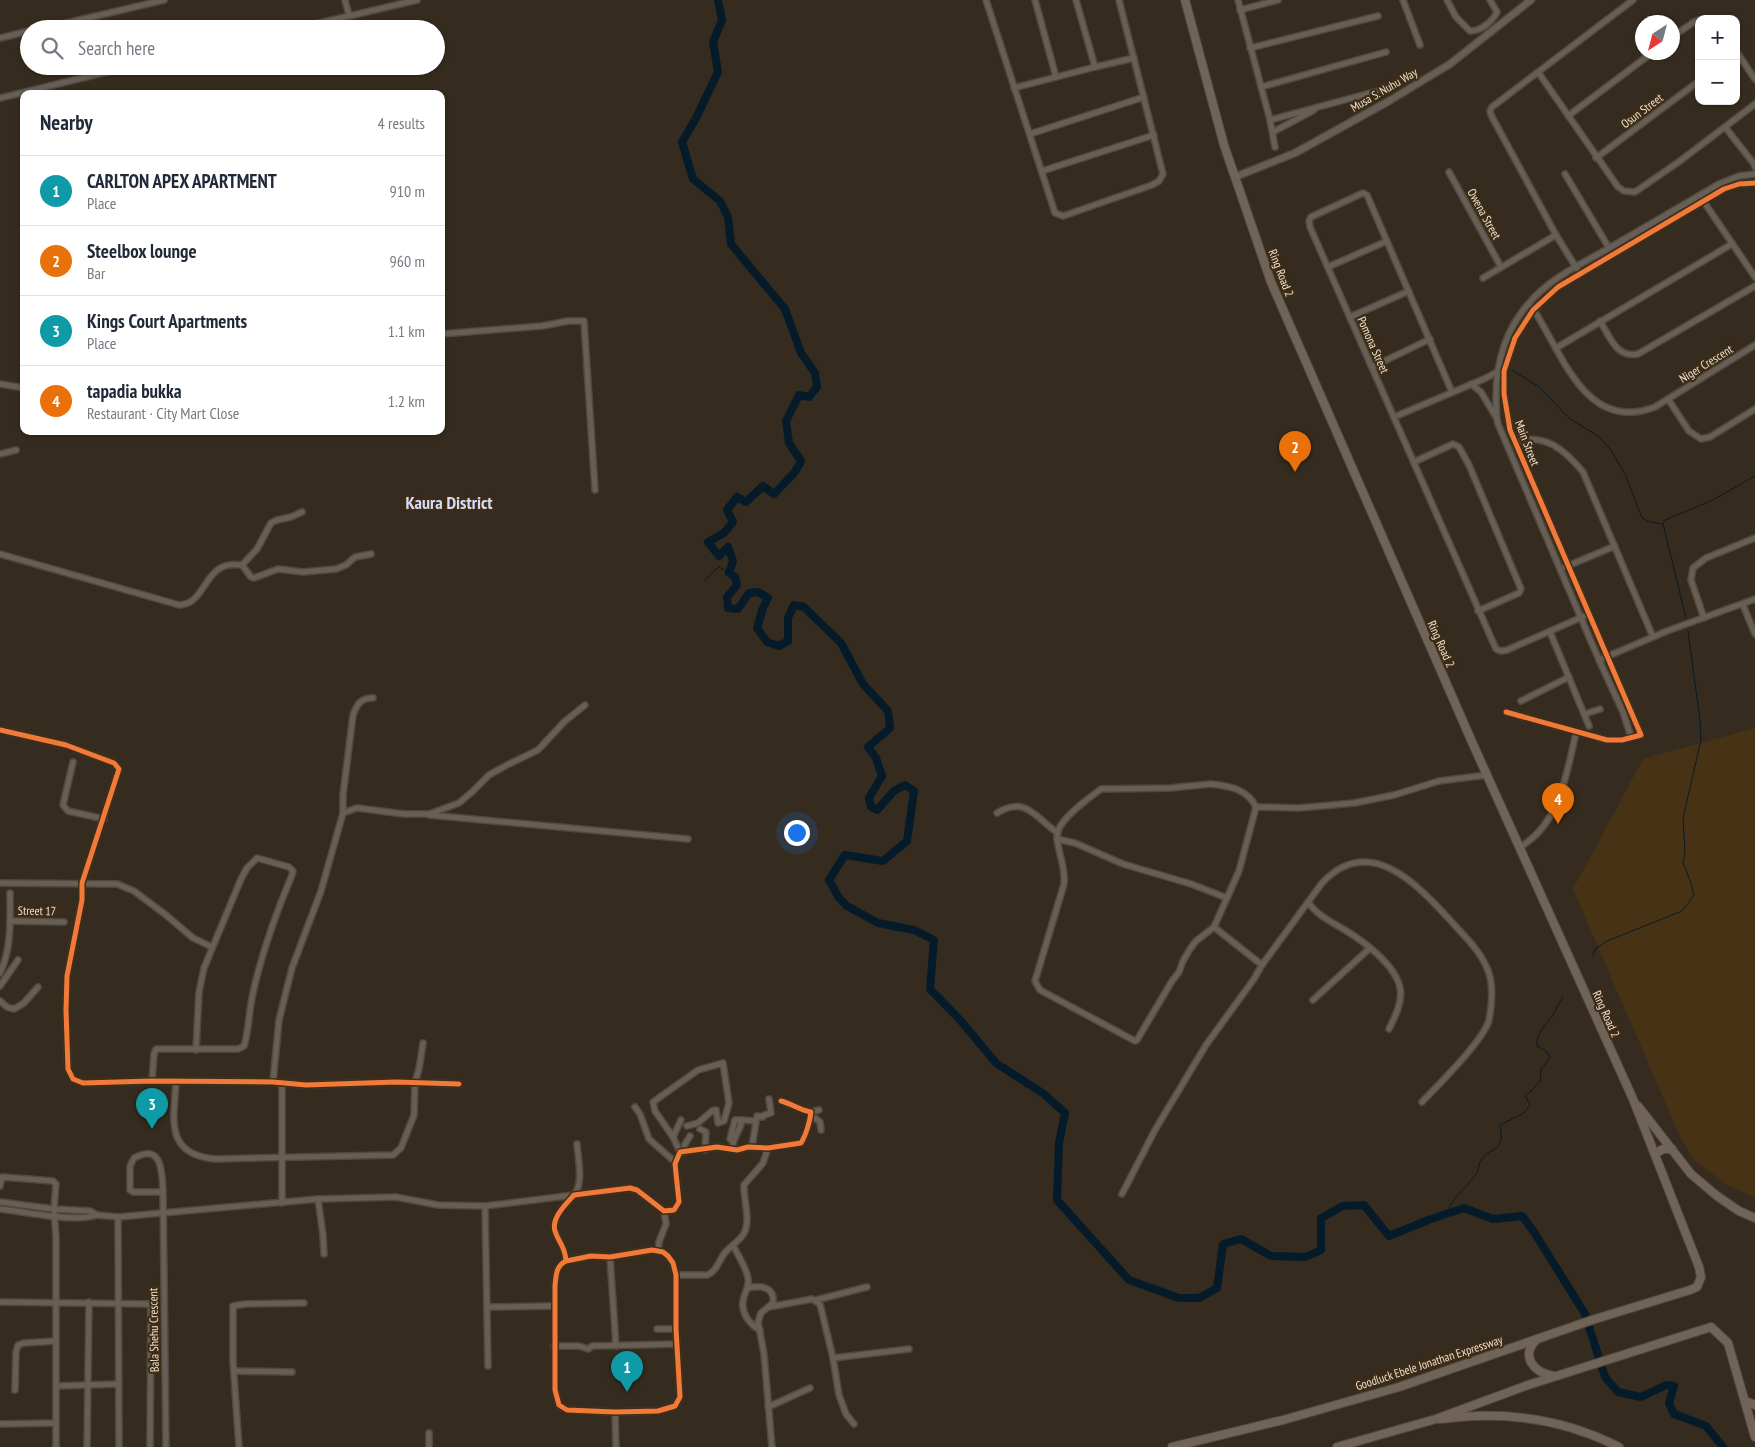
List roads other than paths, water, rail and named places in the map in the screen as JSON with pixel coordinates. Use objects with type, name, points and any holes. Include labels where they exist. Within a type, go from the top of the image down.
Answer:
[{"type":"main road","name":"Ring Road 2","points":[[1185,0],[1203,72],[1254,237],[1289,324],[1487,775],[1633,1099],[1699,1267],[1701,1277],[1694,1289]]},
{"type":"main road","points":[[1633,1099],[1691,1174],[1717,1196],[1739,1211],[1755,1218]]},
{"type":"main road","points":[[1655,1154],[1663,1149],[1672,1150]]},
{"type":"main road","name":"Goodluck Ebele Jonathan Expressway","points":[[1172,1447],[1283,1420],[1399,1386],[1592,1320],[1694,1289]]},
{"type":"main road","points":[[1337,1447],[1436,1419],[1465,1407],[1604,1360],[1711,1327],[1728,1343],[1755,1437]]},
{"type":"main road","points":[[1538,1338],[1529,1350],[1529,1358],[1538,1372],[1555,1377]]},
{"type":"main road","points":[[1745,1401],[1755,1405]]},
{"type":"main road","points":[[1436,1419],[1482,1416],[1524,1418],[1572,1428],[1619,1447]]},
{"type":"street","points":[[79,20],[164,0]]},
{"type":"street","points":[[345,0],[349,15]]},
{"type":"street","points":[[329,20],[417,0]]},
{"type":"street","points":[[986,0],[1055,213],[1063,216],[1152,185],[1159,181],[1163,174],[1119,0]]},
{"type":"street","points":[[1035,0],[1056,77]]},
{"type":"street","points":[[1076,0],[1095,67]]},
{"type":"street","points":[[1238,0],[1270,120],[1275,147]]},
{"type":"street","points":[[1240,10],[1278,0]]},
{"type":"street","points":[[1403,0],[1420,44]]},
{"type":"street","points":[[1446,0],[1456,17],[1470,31],[1477,31],[1494,18],[1498,12],[1490,0]]},
{"type":"street","name":"Musa S. Nuhu Way","points":[[1234,177],[1296,153],[1389,101],[1450,64],[1531,0]]},
{"type":"street","points":[[1580,274],[1556,235],[1490,111],[1538,72],[1634,0]]},
{"type":"street","points":[[1250,48],[1378,16]]},
{"type":"street","points":[[1680,32],[1695,22]]},
{"type":"street","points":[[0,38],[20,34]]},
{"type":"street","points":[[1261,87],[1386,52]]},
{"type":"street","points":[[1740,56],[1755,79]]},
{"type":"street","points":[[1014,88],[1134,58]]},
{"type":"street","points":[[1568,116],[1642,60]]},
{"type":"street","points":[[1538,72],[1596,158],[1618,187],[1624,191],[1635,192],[1755,104]]},
{"type":"street","points":[[33,90],[94,75]]},
{"type":"street","name":"Osun Street","points":[[1596,158],[1695,84]]},
{"type":"street","points":[[1270,120],[1390,88]]},
{"type":"street","points":[[0,98],[20,93]]},
{"type":"street","points":[[1030,134],[1144,97]]},
{"type":"street","points":[[1273,132],[1323,106]]},
{"type":"street","points":[[1725,127],[1755,164]]},
{"type":"street","points":[[1042,171],[1154,135]]},
{"type":"street","name":"Owena Street","points":[[1449,172],[1501,267]]},
{"type":"street","points":[[1565,174],[1609,248]]},
{"type":"street","name":"Main Street","points":[[1755,174],[1729,179],[1546,286],[1529,303],[1515,322],[1507,338],[1497,372],[1497,419],[1599,660],[1623,712],[1631,737],[1640,736],[1510,430],[1506,413],[1504,371],[1515,338],[1533,310],[1554,290],[1731,186],[1755,183]]},
{"type":"street","name":"Pomona Street","points":[[1452,392],[1369,198],[1363,193],[1310,219],[1310,227],[1496,649],[1500,651],[1507,650],[1589,614]]},
{"type":"street","points":[[1700,195],[1755,277]]},
{"type":"street","points":[[1483,278],[1556,235]]},
{"type":"street","points":[[1328,267],[1387,241]]},
{"type":"street","points":[[1556,348],[1732,244]]},
{"type":"street","points":[[1600,322],[1618,350],[1625,354],[1638,354],[1755,286]]},
{"type":"street","points":[[1350,317],[1409,291]]},
{"type":"street","name":"Niger Crescent","points":[[1529,303],[1577,384],[1590,398],[1603,406],[1620,412],[1638,412],[1655,407],[1755,345]]},
{"type":"street","points":[[445,334],[584,321],[595,490]]},
{"type":"street","points":[[1372,367],[1430,339]]},
{"type":"street","points":[[1394,417],[1497,372],[1504,371]]},
{"type":"street","points":[[1484,379],[1504,381]]},
{"type":"street","points":[[0,384],[20,387]]},
{"type":"street","points":[[1471,384],[1481,392],[1497,419]]},
{"type":"street","points":[[1668,399],[1689,431],[1701,439],[1710,437],[1755,409]]},
{"type":"street","points":[[1515,442],[1534,439],[1546,441],[1558,448],[1583,472],[1653,637]]},
{"type":"street","points":[[1414,462],[1453,444],[1457,445],[1469,466],[1495,525],[1521,589],[1519,593],[1478,611]]},
{"type":"street","points":[[0,454],[16,450]]},
{"type":"street","points":[[242,566],[257,549],[270,523],[291,518],[302,512]]},
{"type":"street","points":[[1704,618],[1691,580],[1693,568],[1706,558],[1755,538]]},
{"type":"street","points":[[1560,569],[1615,546]]},
{"type":"street","points":[[0,554],[179,605],[185,605],[194,599],[218,569],[230,564],[242,566],[254,578],[278,569],[303,572],[336,569],[346,565],[355,557],[371,554]]},
{"type":"street","points":[[1599,660],[1653,637],[1755,599]]},
{"type":"street","points":[[1743,605],[1755,634]]},
{"type":"street","points":[[1550,632],[1589,726]]},
{"type":"street","points":[[1521,701],[1569,677]]},
{"type":"street","points":[[1609,683],[1617,679]]},
{"type":"street","points":[[274,1082],[279,1020],[292,968],[321,891],[343,813],[343,796],[353,715],[357,704],[362,700],[373,698]]},
{"type":"street","points":[[421,815],[459,803],[489,775],[538,750],[564,722],[585,705]]},
{"type":"street","points":[[1585,714],[1600,709]]},
{"type":"street","points":[[1623,712],[1630,710]]},
{"type":"street","points":[[1506,712],[1606,740],[1622,740],[1631,737]]},
{"type":"street","points":[[0,730],[66,745],[117,766],[119,773],[82,883],[82,900],[67,976],[66,1010],[70,1075],[78,1082],[274,1082],[306,1085],[415,1082],[459,1084]]},
{"type":"street","points":[[1520,847],[1537,835],[1554,811],[1563,789],[1576,733]]},
{"type":"street","points":[[73,762],[63,805],[64,808],[104,819]]},
{"type":"street","points":[[1256,806],[1300,808],[1354,803],[1394,795],[1439,781],[1487,775]]},
{"type":"street","points":[[1219,785],[1238,788],[1252,799],[1256,806],[1239,871],[1214,927],[1196,941],[1190,949],[1182,961],[1179,972],[1136,1041],[1040,990],[1035,981],[1064,884],[1065,871],[1057,836],[1064,821],[1102,789],[1219,785]]},
{"type":"street","points":[[343,813],[357,808],[688,839]]},
{"type":"street","points":[[997,813],[1009,808],[1029,810],[1057,836],[1123,864],[1191,884],[1227,898]]},
{"type":"street","points":[[152,1081],[156,1049],[196,1050],[243,1048],[252,994],[259,967],[270,929],[292,875],[293,870],[289,867],[257,858],[252,862],[241,879],[212,948],[201,982],[196,1050]]},
{"type":"street","points":[[1122,1194],[1142,1152],[1206,1045],[1308,902],[1330,875],[1341,867],[1363,861],[1375,862],[1416,885],[1479,952],[1488,968],[1491,979],[1491,1002],[1488,1021],[1484,1030],[1476,1042],[1422,1102]]},
{"type":"street","points":[[0,883],[109,883],[124,887],[134,891],[193,938],[212,948]]},
{"type":"street","points":[[0,973],[7,953],[10,893]]},
{"type":"street","points":[[1308,902],[1318,913],[1362,941],[1395,976],[1400,988],[1400,1001],[1389,1029]]},
{"type":"street","name":"Street 17","points":[[10,921],[64,922]]},
{"type":"street","points":[[1214,927],[1262,965]]},
{"type":"street","points":[[1313,1000],[1370,948]]},
{"type":"street","points":[[0,986],[18,960]]},
{"type":"street","points":[[0,1001],[7,1007],[14,1009],[24,1002],[38,987]]},
{"type":"street","points":[[176,1082],[173,1117],[174,1133],[189,1150],[200,1157],[215,1159],[351,1157],[396,1154],[405,1141],[414,1115],[415,1082],[423,1043]]},
{"type":"street","points":[[682,1152],[655,1110],[652,1102],[698,1070],[723,1063],[729,1103],[724,1121],[718,1123],[716,1110],[712,1110],[698,1124],[687,1126]]},
{"type":"street","points":[[282,1083],[282,1203]]},
{"type":"street","points":[[752,1147],[757,1116],[771,1113],[769,1099]]},
{"type":"street","points":[[781,1101],[811,1114],[820,1122],[821,1130]]},
{"type":"street","points":[[635,1107],[640,1114],[649,1139],[676,1162]]},
{"type":"street","points":[[682,1152],[717,1147],[737,1150],[752,1147],[768,1148],[801,1142],[811,1114],[819,1110]]},
{"type":"street","points":[[673,1137],[681,1120]]},
{"type":"street","points":[[732,1148],[730,1134],[736,1120],[756,1121]]},
{"type":"street","points":[[700,1129],[706,1132],[705,1150]]},
{"type":"street","points":[[0,1209],[55,1216],[85,1218],[97,1215],[118,1217],[318,1199],[396,1197],[438,1205],[485,1206],[630,1188],[636,1190],[664,1211],[674,1210],[679,1202],[676,1162],[690,1136]]},
{"type":"street","points":[[566,1261],[564,1246],[557,1235],[554,1225],[562,1210],[578,1190],[577,1144]]},
{"type":"street","points":[[676,1275],[707,1275],[712,1273],[723,1255],[743,1236],[746,1231],[747,1220],[744,1185],[763,1163],[768,1148]]},
{"type":"street","points":[[146,1154],[157,1158],[162,1165],[163,1192],[133,1192],[130,1190],[130,1166],[134,1158],[146,1154]]},
{"type":"street","points":[[0,1186],[2,1177],[54,1182],[57,1187],[54,1209],[57,1386],[56,1447]]},
{"type":"street","name":"Bala Shehu Crescent","points":[[163,1192],[166,1447]]},
{"type":"street","points":[[318,1199],[324,1254]]},
{"type":"street","points":[[0,1202],[54,1209],[90,1211],[97,1215]]},
{"type":"street","points":[[485,1206],[488,1366]]},
{"type":"street","points":[[658,1250],[666,1224],[664,1211]]},
{"type":"street","points":[[118,1217],[119,1447]]},
{"type":"street","points":[[733,1245],[748,1278],[743,1312],[752,1325],[760,1330]]},
{"type":"street","points":[[658,1250],[668,1256],[673,1263],[676,1275],[676,1329],[680,1396],[675,1406],[658,1411],[615,1412],[567,1410],[559,1405],[555,1390],[554,1346],[556,1271],[566,1261],[598,1255],[610,1257],[640,1251],[658,1250]]},
{"type":"street","points":[[610,1257],[616,1346]]},
{"type":"street","points":[[769,1307],[815,1300],[867,1287]]},
{"type":"street","points":[[748,1288],[767,1288],[772,1291],[773,1300],[759,1317],[772,1447]]},
{"type":"street","points":[[815,1300],[823,1310],[839,1396],[846,1414],[854,1424]]},
{"type":"street","points":[[0,1302],[146,1303],[151,1306],[150,1447]]},
{"type":"street","points":[[87,1447],[88,1302]]},
{"type":"street","points":[[239,1447],[232,1306],[304,1303]]},
{"type":"street","points":[[488,1307],[554,1306]]},
{"type":"street","points":[[657,1329],[676,1329]]},
{"type":"street","points":[[15,1390],[16,1352],[18,1345],[24,1343],[56,1342]]},
{"type":"street","points":[[554,1346],[579,1346],[588,1349],[592,1346],[677,1344]]},
{"type":"street","points":[[833,1358],[908,1349]]},
{"type":"street","points":[[234,1371],[292,1372]]},
{"type":"street","points":[[57,1386],[119,1384]]},
{"type":"street","points":[[768,1407],[810,1388]]},
{"type":"street","points":[[615,1412],[616,1447]]},
{"type":"street","points":[[0,1424],[56,1423]]},
{"type":"street","points":[[429,1433],[429,1447]]},
{"type":"waterway","points":[[718,0],[722,20],[713,42],[718,72],[682,142],[693,179],[720,201],[728,217],[731,244],[785,309],[801,353],[815,373],[817,387],[809,397],[799,395],[786,421],[789,443],[801,461],[795,472],[774,494],[763,486],[746,502],[737,497],[727,510],[733,522],[724,533],[708,542],[719,556],[728,547],[733,561],[729,573],[735,577],[737,585],[727,597],[728,608],[738,609],[749,593],[758,592],[768,598],[757,628],[767,642],[779,646],[788,641],[788,618],[794,605],[804,607],[841,643],[863,684],[888,711],[890,728],[868,747],[876,758],[882,776],[869,798],[871,807],[877,810],[894,791],[905,785],[914,791],[907,841],[883,861],[845,855],[829,880],[839,898],[847,906],[878,923],[914,930],[934,940],[930,989],[962,1022],[996,1063],[1044,1094],[1065,1113],[1059,1143],[1057,1200],[1129,1280],[1179,1298],[1199,1298],[1217,1288],[1223,1244],[1241,1239],[1271,1256],[1306,1257],[1321,1250],[1321,1218],[1343,1206],[1364,1205],[1389,1236],[1464,1208],[1493,1219],[1522,1216],[1585,1314],[1605,1377],[1618,1392],[1641,1397],[1666,1385],[1674,1386],[1669,1403],[1674,1414],[1706,1426],[1723,1447]]},
{"type":"waterway","points":[[1512,370],[1539,387],[1569,418],[1598,436],[1610,449],[1625,474],[1642,518],[1650,522],[1663,524]]},
{"type":"waterway","points":[[1663,523],[1665,520],[1711,501],[1755,476]]},
{"type":"waterway","points":[[1663,524],[1686,618]]},
{"type":"waterway","points":[[705,580],[719,567],[729,573]]},
{"type":"waterway","points":[[1593,956],[1595,949],[1607,941],[1682,911],[1694,894],[1683,863],[1685,853],[1683,818],[1701,740],[1688,631]]},
{"type":"waterway","points":[[1446,1214],[1455,1199],[1477,1173],[1479,1163],[1499,1145],[1501,1141],[1500,1125],[1524,1113],[1530,1105],[1525,1095],[1540,1082],[1541,1069],[1550,1058],[1546,1051],[1537,1046],[1538,1037],[1563,997]]},
{"type":"place","name":"Steelbox lounge","points":[[1295,472]]},
{"type":"place","name":"tapadia bukka","points":[[1558,824]]},
{"type":"place","name":"Kings Court Apartments","points":[[152,1129]]},
{"type":"place","name":"CARLTON APEX APARTMENT","points":[[627,1392]]},
{"type":"district","name":"Kaura District","points":[[449,503]]}]
